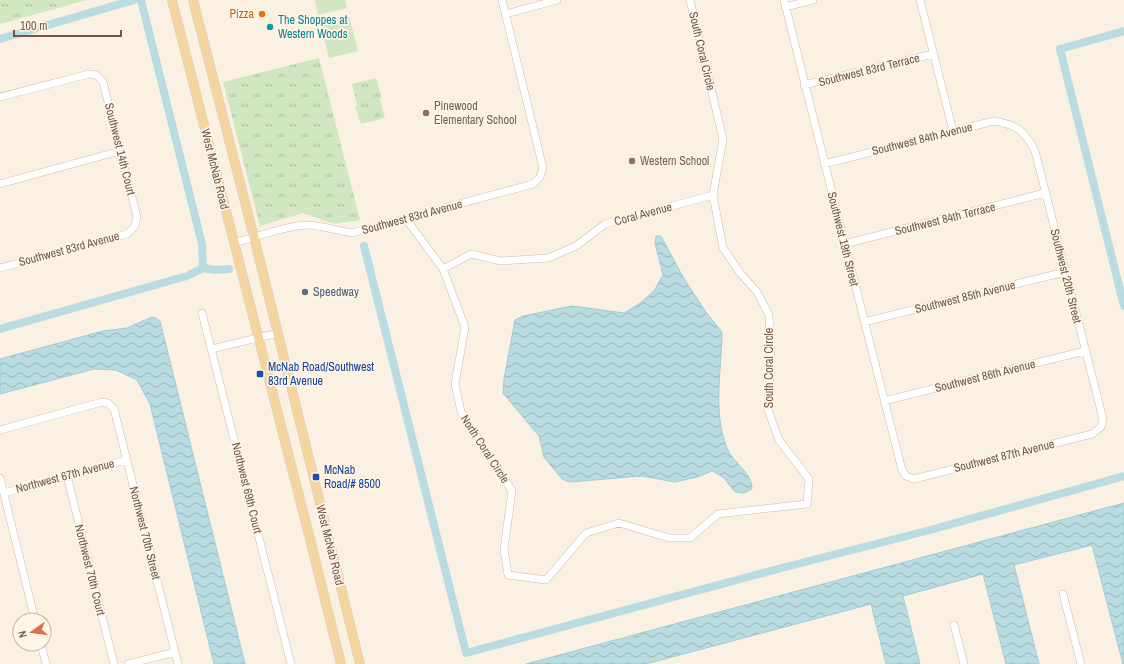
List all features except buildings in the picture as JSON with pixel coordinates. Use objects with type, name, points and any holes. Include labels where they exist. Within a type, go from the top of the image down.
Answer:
[{"type":"main road","name":"West McNab Road","points":[[172,0],[341,664]]},
{"type":"main road","name":"West McNab Road","points":[[193,0],[254,237],[360,664]]},
{"type":"street","points":[[502,0],[506,14],[557,0]]},
{"type":"street","name":"South Coral Circle","points":[[508,575],[546,580],[586,533],[620,523],[669,538],[690,538],[718,514],[807,504],[809,479],[779,440],[768,410],[771,364],[769,315],[757,292],[741,274],[723,248],[713,195],[723,139],[690,0]]},
{"type":"street","points":[[785,3],[813,0]]},
{"type":"street","points":[[920,0],[953,132]]},
{"type":"street","name":"Southwest 19th Street","points":[[785,3],[804,85],[884,401],[902,470],[906,476]]},
{"type":"street","name":"Southwest 83rd Avenue","points":[[234,243],[282,230],[309,225],[352,233],[533,184],[540,177],[543,168],[506,14]]},
{"type":"street","name":"Southwest 83rd Terrace","points":[[804,85],[933,54]]},
{"type":"street","name":"Southwest 14th Court","points":[[0,97],[89,74],[96,75],[103,82],[137,217],[135,226]]},
{"type":"street","name":"Southwest 84th Avenue","points":[[824,164],[994,121],[1019,128]]},
{"type":"street","name":"Southwest 20th Street","points":[[1019,128],[1028,137],[1035,150],[1103,419],[1101,427]]},
{"type":"street","points":[[0,184],[120,151]]},
{"type":"street","name":"Southwest 84th Terrace","points":[[844,244],[1045,193]]},
{"type":"street","name":"Coral Avenue","points":[[443,269],[471,254],[501,261],[548,258],[576,246],[605,224],[713,195]]},
{"type":"street","name":"North Coral Circle","points":[[406,219],[443,269],[465,327],[455,384],[461,412],[512,491],[504,549],[508,575]]},
{"type":"street","name":"Southwest 83rd Avenue","points":[[0,268],[127,234],[135,226]]},
{"type":"street","name":"Southwest 85th Avenue","points":[[864,322],[1065,272]]},
{"type":"street","name":"Northwest 69th Court","points":[[202,313],[291,664]]},
{"type":"street","points":[[212,349],[278,333]]},
{"type":"street","name":"Southwest 86th Avenue","points":[[884,401],[1085,351]]},
{"type":"street","name":"Northwest 70th Street","points":[[0,430],[102,402],[108,403],[114,409],[178,664]]},
{"type":"street","name":"Southwest 87th Avenue","points":[[906,476],[914,479],[1092,434],[1101,427]]},
{"type":"street","name":"Northwest 67th Avenue","points":[[4,492],[126,460]]},
{"type":"street","name":"Northwest 70th Court","points":[[66,476],[114,664]]},
{"type":"street","points":[[0,478],[33,612]]},
{"type":"street","points":[[1063,594],[1081,664]]},
{"type":"street","points":[[954,625],[964,664]]},
{"type":"street","points":[[43,652],[46,664]]},
{"type":"street","points":[[128,664],[175,652]]},
{"type":"green space","points":[[0,0],[87,0],[0,24]]},
{"type":"green space","points":[[315,0],[345,0],[347,8],[318,15]]},
{"type":"green space","points":[[349,16],[358,51],[329,58],[320,23]]},
{"type":"green space","points":[[319,58],[360,220],[334,224],[303,213],[260,226],[223,82]]},
{"type":"green space","points":[[376,78],[382,98],[380,99],[385,118],[361,124],[355,106],[357,105],[352,84]]},
{"type":"water","points":[[656,236],[661,236],[683,277],[705,311],[722,332],[719,405],[722,434],[727,448],[733,458],[746,473],[751,483],[752,489],[744,493],[735,492],[723,477],[712,471],[697,477],[675,482],[642,476],[570,482],[562,479],[544,457],[539,436],[503,393],[504,379],[515,320],[523,316],[572,306],[624,313],[639,304],[654,291],[663,275],[655,243]]},
{"type":"water","points":[[152,317],[160,321],[245,664],[214,664],[150,404],[137,380],[116,370],[94,369],[0,394],[0,359],[103,331],[127,328]]},
{"type":"water","points":[[1124,503],[1124,664],[1092,545],[1014,565],[1039,664],[1006,664],[983,574],[903,596],[920,664],[886,664],[871,604],[646,664],[526,664]]},
{"type":"waterway","points":[[0,39],[134,0]]},
{"type":"waterway","points":[[0,329],[187,276],[203,268],[202,244],[141,0]]},
{"type":"waterway","points":[[1124,31],[1060,49],[1124,306]]},
{"type":"waterway","points":[[364,246],[466,653],[774,570],[934,529],[1124,476]]},
{"type":"waterway","points":[[203,268],[215,270],[229,269]]},
{"type":"place","name":"Pizza","points":[[262,14]]},
{"type":"place","name":"The Shoppes at Western Woods","points":[[270,27]]},
{"type":"place","name":"Pinewood Elementary School","points":[[426,113]]},
{"type":"place","name":"Western School","points":[[632,161]]},
{"type":"place","name":"Speedway","points":[[305,292]]},
{"type":"place","name":"McNab Road/Southwest 83rd Avenue","points":[[260,374]]},
{"type":"place","name":"McNab Road/# 8500","points":[[316,477]]}]
